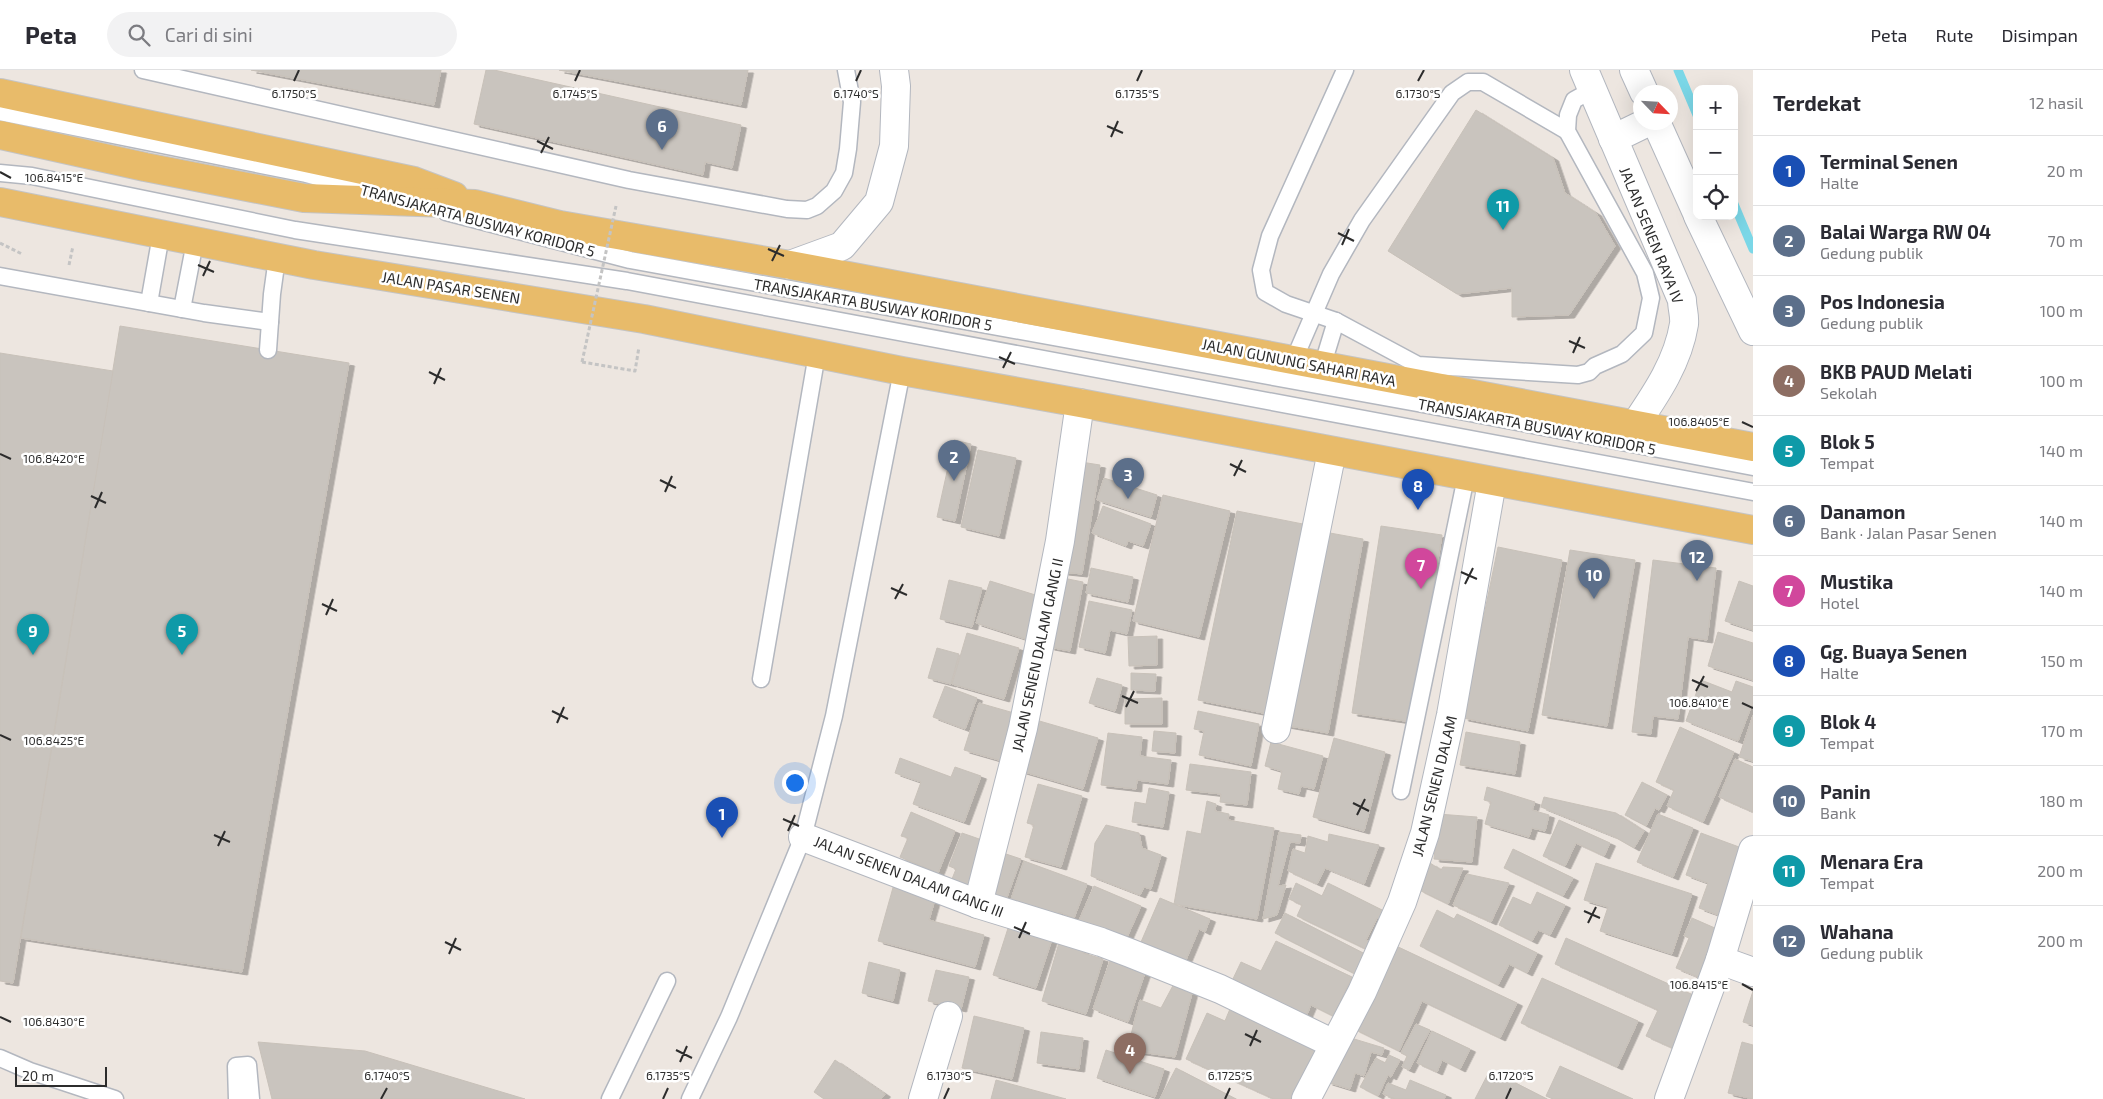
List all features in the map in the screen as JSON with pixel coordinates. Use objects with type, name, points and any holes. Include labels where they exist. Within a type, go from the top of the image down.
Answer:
[{"type":"main road","points":[[0,93],[414,181],[474,204],[569,226],[790,265]]},
{"type":"main road","points":[[0,135],[145,167],[304,198],[474,204]]},
{"type":"main road","name":"JALAN PASAR SENEN","points":[[0,202],[277,258],[644,319],[902,371]]},
{"type":"main road","name":"JALAN GUNUNG SAHARI RAYA","points":[[790,265],[1293,362],[1753,447]]},
{"type":"main road","points":[[902,371],[1753,530]]},
{"type":"street","points":[[790,265],[842,246],[879,202],[894,146],[896,86],[894,70]]},
{"type":"street","points":[[1634,70],[1641,85]]},
{"type":"street","name":"JALAN SENEN RAYA IV","points":[[1588,80],[1682,300],[1684,322],[1677,352],[1663,381],[1635,425]]},
{"type":"street","points":[[1613,138],[1633,129]]},
{"type":"street","points":[[1660,130],[1693,204]]},
{"type":"street","points":[[1700,220],[1753,331]]},
{"type":"street","name":"JALAN SENEN DALAM GANG II","points":[[978,904],[1024,728],[1060,542],[1080,403]]},
{"type":"street","points":[[1276,729],[1332,451]]},
{"type":"street","name":"JALAN SENEN DALAM","points":[[1306,1099],[1362,992],[1394,920],[1425,833],[1451,715],[1492,482]]},
{"type":"street","name":"JALAN SENEN DALAM GANG III","points":[[803,836],[978,904],[1101,942],[1220,989],[1334,1044]]},
{"type":"street","points":[[1669,1099],[1720,960],[1753,850]]},
{"type":"street","points":[[1720,960],[1753,972]]},
{"type":"street","points":[[923,1099],[948,1016]]},
{"type":"lane","points":[[143,70],[629,180],[787,209],[807,210],[817,206],[834,191],[844,173],[852,102],[846,70]]},
{"type":"lane","points":[[1293,362],[1307,332],[1313,312],[1330,274],[1362,220],[1452,92],[1468,82],[1483,82],[1567,131],[1645,273],[1651,298],[1644,333],[1622,354],[1595,366],[1589,372],[1578,374],[1418,366],[1336,321],[1313,312],[1286,304],[1265,292],[1261,270],[1270,236],[1345,70]]},
{"type":"lane","points":[[1567,131],[1568,115],[1574,100],[1588,80]]},
{"type":"lane","name":"TRANSJAKARTA BUSWAY KORIDOR 5","points":[[0,112],[306,174],[529,235],[630,260],[1428,405],[1753,468]]},
{"type":"lane","name":"TRANSJAKARTA BUSWAY KORIDOR 5","points":[[0,173],[32,176],[295,230],[627,280],[1753,492]]},
{"type":"lane","points":[[149,303],[161,235]]},
{"type":"lane","points":[[182,309],[195,242]]},
{"type":"lane","points":[[268,350],[277,258]]},
{"type":"lane","points":[[0,276],[182,309],[270,322]]},
{"type":"lane","points":[[1322,367],[1336,321]]},
{"type":"lane","points":[[761,679],[817,354]]},
{"type":"lane","points":[[690,1099],[729,1018],[803,836],[834,716],[902,371]]},
{"type":"lane","points":[[1402,792],[1466,477]]},
{"type":"lane","points":[[610,1099],[668,981]]},
{"type":"lane","points":[[0,1058],[30,1071],[115,1099]]},
{"type":"lane","points":[[238,1099],[236,1066],[248,1064],[251,1099]]},
{"type":"path","points":[[616,206],[582,362],[635,371]]},
{"type":"building","points":[[251,70],[441,70],[434,105]]},
{"type":"building","points":[[486,70],[494,70],[741,125],[732,168],[705,162],[703,175],[474,124]]},
{"type":"building","points":[[559,70],[748,70],[741,105]]},
{"type":"building","points":[[1476,110],[1553,158],[1565,193],[1596,213],[1615,246],[1569,315],[1512,317],[1512,288],[1457,294],[1388,251]]},
{"type":"building","points":[[120,326],[349,363],[242,972],[21,938]]},
{"type":"building","points":[[0,353],[113,371],[13,983],[0,981]]},
{"type":"building","points":[[954,440],[971,444],[955,521],[937,517]]},
{"type":"building","points":[[978,450],[1016,458],[999,536],[961,527]]},
{"type":"building","points":[[1081,462],[1100,465],[1082,574],[1063,572]]},
{"type":"building","points":[[1104,478],[1157,495],[1151,517],[1097,500]]},
{"type":"building","points":[[1163,495],[1230,511],[1199,637],[1133,621]]},
{"type":"building","points":[[1103,506],[1151,524],[1143,546],[1128,541],[1126,546],[1092,533]]},
{"type":"building","points":[[1237,511],[1313,526],[1273,715],[1198,700]]},
{"type":"building","points":[[1381,526],[1442,535],[1412,722],[1352,713]]},
{"type":"building","points":[[1319,531],[1363,539],[1328,733],[1284,725]]},
{"type":"building","points":[[1498,547],[1562,560],[1528,731],[1463,718]]},
{"type":"building","points":[[1570,550],[1635,560],[1607,726],[1542,715]]},
{"type":"building","points":[[1653,560],[1716,568],[1707,640],[1688,637],[1678,719],[1653,716],[1651,734],[1632,732]]},
{"type":"building","points":[[1091,568],[1133,577],[1128,602],[1086,593]]},
{"type":"building","points":[[1063,578],[1083,582],[1070,651],[1049,647]]},
{"type":"building","points":[[949,580],[982,588],[972,627],[940,619]]},
{"type":"building","points":[[990,581],[1042,597],[1029,640],[976,623]]},
{"type":"building","points":[[1739,581],[1753,586],[1753,630],[1725,621]]},
{"type":"building","points":[[1089,601],[1132,610],[1127,634],[1110,630],[1105,653],[1079,647]]},
{"type":"building","points":[[1718,632],[1753,643],[1753,680],[1708,666]]},
{"type":"building","points":[[967,633],[1019,648],[1004,699],[952,684]]},
{"type":"building","points":[[1157,636],[1157,665],[1129,666],[1128,637]]},
{"type":"building","points":[[937,648],[959,654],[951,684],[928,678]]},
{"type":"building","points":[[1131,673],[1156,674],[1155,691],[1131,690]]},
{"type":"building","points":[[1097,678],[1122,685],[1115,711],[1089,703]]},
{"type":"building","points":[[1701,680],[1732,692],[1736,681],[1753,687],[1753,702],[1738,741],[1686,721]]},
{"type":"building","points":[[945,686],[977,698],[965,729],[933,717]]},
{"type":"building","points":[[1162,698],[1162,724],[1125,724],[1125,699]]},
{"type":"building","points":[[979,703],[1021,715],[1006,762],[964,750]]},
{"type":"building","points":[[1198,711],[1259,724],[1251,766],[1199,755],[1204,731],[1194,729]]},
{"type":"building","points":[[1753,715],[1753,761],[1739,757]]},
{"type":"building","points":[[1036,720],[1098,738],[1083,789],[1021,771]]},
{"type":"building","points":[[1680,727],[1734,752],[1703,822],[1667,806],[1674,790],[1656,782]]},
{"type":"building","points":[[1154,731],[1176,733],[1175,753],[1152,751]]},
{"type":"building","points":[[1466,732],[1520,742],[1515,774],[1460,765]]},
{"type":"building","points":[[1108,733],[1142,737],[1140,756],[1171,760],[1168,784],[1137,780],[1136,789],[1101,785]]},
{"type":"building","points":[[1334,738],[1385,752],[1364,831],[1313,817]]},
{"type":"building","points":[[1271,742],[1323,756],[1314,789],[1301,786],[1299,794],[1278,789],[1282,771],[1265,766]]},
{"type":"building","points":[[900,758],[951,777],[955,767],[981,776],[964,822],[913,804],[921,782],[895,773]]},
{"type":"building","points":[[1735,759],[1753,767],[1753,812],[1719,797]]},
{"type":"building","points":[[1190,764],[1251,772],[1247,805],[1220,802],[1221,794],[1186,790]]},
{"type":"building","points":[[1642,782],[1667,795],[1659,810],[1655,808],[1646,826],[1625,815]]},
{"type":"building","points":[[1038,784],[1082,796],[1061,867],[1025,857],[1034,825],[1027,823]]},
{"type":"building","points":[[1487,787],[1535,802],[1532,810],[1549,815],[1545,831],[1532,828],[1529,837],[1485,824],[1491,802],[1484,800]]},
{"type":"building","points":[[1149,788],[1169,792],[1163,827],[1132,822],[1135,802],[1146,804]]},
{"type":"building","points":[[1544,797],[1616,813],[1644,831],[1634,848],[1613,836],[1541,807]]},
{"type":"building","points":[[1207,801],[1216,804],[1215,811],[1229,814],[1228,820],[1274,828],[1257,919],[1174,904],[1187,831],[1201,834]]},
{"type":"building","points":[[911,812],[955,831],[938,873],[900,857],[908,838],[901,836]]},
{"type":"building","points":[[1438,814],[1477,817],[1472,862],[1434,859]]},
{"type":"building","points":[[1658,814],[1693,828],[1673,877],[1637,862]]},
{"type":"building","points":[[1559,820],[1610,843],[1604,856],[1576,843],[1565,866],[1543,856]]},
{"type":"building","points":[[1106,825],[1139,833],[1142,848],[1161,855],[1151,889],[1144,887],[1140,895],[1091,876],[1095,843]]},
{"type":"building","points":[[1279,832],[1301,835],[1300,843],[1290,842],[1278,886],[1286,885],[1277,915],[1263,919]]},
{"type":"building","points":[[962,833],[985,841],[970,886],[952,879],[956,869],[949,866]]},
{"type":"building","points":[[1701,833],[1750,851],[1727,918],[1699,908],[1708,883],[1686,875]]},
{"type":"building","points":[[1329,834],[1379,845],[1364,884],[1325,868],[1317,884],[1288,871],[1293,849],[1305,853],[1308,836],[1328,842]]},
{"type":"building","points":[[1513,849],[1573,878],[1563,896],[1504,868]]},
{"type":"building","points":[[1003,853],[1021,859],[1006,900],[988,893]]},
{"type":"building","points":[[1024,861],[1087,884],[1074,918],[1059,912],[1058,916],[1011,899]]},
{"type":"building","points":[[1430,863],[1441,870],[1443,867],[1463,868],[1448,904],[1419,890]]},
{"type":"building","points":[[1596,863],[1692,894],[1672,954],[1600,931],[1608,907],[1584,900]]},
{"type":"building","points":[[1467,874],[1509,883],[1491,922],[1453,905]]},
{"type":"building","points":[[1296,883],[1322,896],[1328,883],[1390,914],[1385,922],[1377,918],[1366,940],[1376,945],[1372,952],[1297,916],[1302,905],[1289,899]]},
{"type":"building","points":[[894,884],[936,896],[929,920],[984,935],[975,967],[878,941]]},
{"type":"building","points":[[1094,886],[1141,906],[1124,944],[1077,925]]},
{"type":"building","points":[[1537,892],[1565,905],[1550,935],[1538,930],[1532,941],[1499,925],[1513,897],[1531,905]]},
{"type":"building","points":[[1160,898],[1210,919],[1205,932],[1199,929],[1183,967],[1138,949]]},
{"type":"building","points":[[1437,910],[1454,919],[1457,914],[1537,953],[1527,973],[1509,964],[1498,985],[1420,946]]},
{"type":"building","points":[[1285,913],[1369,956],[1359,976],[1275,933]]},
{"type":"building","points":[[1692,918],[1724,932],[1703,979],[1676,968],[1689,938],[1684,936]]},
{"type":"building","points":[[1010,922],[1053,936],[1036,988],[993,975]]},
{"type":"building","points":[[1061,936],[1085,943],[1083,953],[1103,959],[1086,1014],[1042,1001]]},
{"type":"building","points":[[1566,938],[1700,998],[1677,1050],[1646,1036],[1658,1010],[1555,964]]},
{"type":"building","points":[[1276,941],[1352,977],[1333,1016],[1311,1005],[1305,1019],[1231,983],[1241,962],[1261,971]]},
{"type":"building","points":[[1394,945],[1517,1003],[1500,1038],[1422,1001],[1399,1051],[1354,1029]]},
{"type":"building","points":[[1111,958],[1146,970],[1128,1022],[1093,1009]]},
{"type":"building","points":[[869,962],[900,970],[893,1001],[862,993]]},
{"type":"building","points":[[936,970],[969,977],[961,1009],[928,1001]]},
{"type":"building","points":[[1177,978],[1195,982],[1175,1057],[1127,1050],[1140,1000],[1161,1008]]},
{"type":"building","points":[[1542,978],[1638,1021],[1617,1067],[1521,1023]]},
{"type":"building","points":[[1753,991],[1753,1025],[1743,1022]]},
{"type":"building","points":[[1232,1004],[1321,1045],[1296,1099],[1274,1099],[1186,1059],[1207,1013],[1225,1021]]},
{"type":"building","points":[[974,1016],[1024,1028],[1012,1079],[962,1068]]},
{"type":"building","points":[[1416,1024],[1430,1030],[1409,1070],[1402,1067],[1407,1056],[1401,1053]]},
{"type":"building","points":[[1432,1031],[1470,1049],[1460,1069],[1442,1060],[1437,1072],[1417,1063]]},
{"type":"building","points":[[1041,1032],[1083,1038],[1079,1069],[1037,1063]]},
{"type":"building","points":[[1341,1035],[1384,1048],[1382,1055],[1371,1052],[1364,1076],[1355,1073],[1350,1089],[1327,1082]]},
{"type":"building","points":[[258,1042],[365,1051],[525,1099],[272,1099]]},
{"type":"building","points":[[1742,1042],[1753,1045],[1753,1099],[1728,1093]]},
{"type":"building","points":[[1106,1050],[1164,1069],[1155,1097],[1097,1078]]},
{"type":"building","points":[[1389,1055],[1400,1060],[1391,1077],[1388,1075],[1378,1096],[1360,1087],[1376,1058],[1385,1063]]},
{"type":"building","points":[[835,1060],[885,1094],[881,1099],[824,1099],[814,1092]]},
{"type":"building","points":[[1560,1066],[1633,1099],[1553,1099],[1546,1096]]},
{"type":"building","points":[[1176,1068],[1236,1099],[1160,1099]]},
{"type":"building","points":[[1490,1070],[1547,1099],[1475,1099]]},
{"type":"building","points":[[996,1080],[1066,1099],[991,1099]]},
{"type":"building","points":[[1410,1080],[1446,1095],[1444,1099],[1395,1099],[1383,1094],[1388,1083],[1406,1090]]},
{"type":"waterway","points":[[1678,70],[1693,106]]},
{"type":"waterway","points":[[1738,213],[1753,249]]},
{"type":"place","name":"Danamon","points":[[662,150]]},
{"type":"place","name":"Menara Era","points":[[1503,230]]},
{"type":"place","name":"Balai Warga RW 04","points":[[954,481]]},
{"type":"place","name":"Pos Indonesia","points":[[1128,499]]},
{"type":"place","name":"Gg. Buaya Senen","points":[[1418,510]]},
{"type":"place","name":"Wahana","points":[[1697,581]]},
{"type":"place","name":"Mustika","points":[[1421,589]]},
{"type":"place","name":"Panin","points":[[1594,599]]},
{"type":"place","name":"Blok 4","points":[[33,655]]},
{"type":"place","name":"Blok 5","points":[[182,655]]},
{"type":"place","name":"Terminal Senen","points":[[722,838]]},
{"type":"place","name":"BKB PAUD Melati","points":[[1130,1074]]}]
